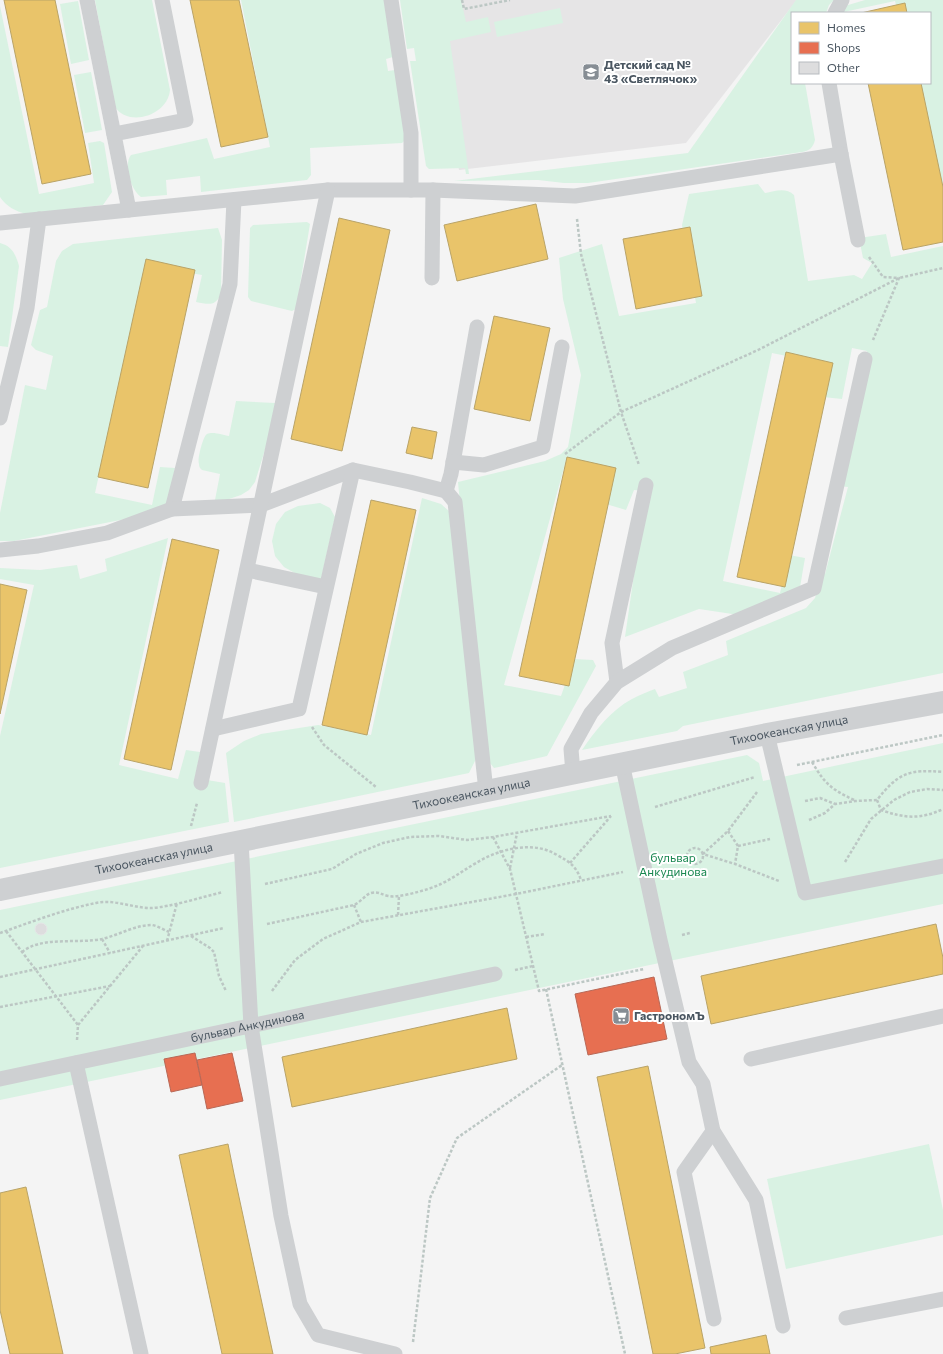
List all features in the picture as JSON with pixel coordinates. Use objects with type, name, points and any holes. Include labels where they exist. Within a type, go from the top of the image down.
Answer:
[{"type":"street","name":"Тихоокеанская улица","points":[[0,890],[767,734],[943,702]]},
{"type":"lane","points":[[87,0],[129,210]]},
{"type":"lane","points":[[114,134],[186,120],[162,0]]},
{"type":"lane","points":[[391,0],[412,133],[411,190]]},
{"type":"lane","points":[[836,12],[842,0]]},
{"type":"lane","points":[[829,84],[858,240]]},
{"type":"lane","points":[[0,223],[328,190],[433,190],[575,196],[841,154]]},
{"type":"lane","points":[[201,784],[328,190]]},
{"type":"lane","points":[[432,278],[433,190]]},
{"type":"lane","points":[[172,510],[230,284],[234,200]]},
{"type":"lane","points":[[0,418],[27,308],[39,219]]},
{"type":"lane","points":[[446,491],[453,462],[477,327]]},
{"type":"lane","points":[[453,462],[484,465],[543,448],[562,346]]},
{"type":"lane","points":[[572,773],[571,749],[591,713],[617,682],[672,648],[814,588],[865,358]]},
{"type":"lane","points":[[212,729],[299,709],[353,470]]},
{"type":"lane","points":[[0,550],[38,546],[108,533],[172,510],[261,505],[353,470],[446,491],[455,502],[486,791]]},
{"type":"lane","points":[[617,682],[612,643],[646,485]]},
{"type":"lane","points":[[247,570],[326,587]]},
{"type":"lane","points":[[767,734],[805,893],[943,866]]},
{"type":"lane","points":[[622,763],[689,1062],[702,1084],[713,1131],[756,1200],[783,1326]]},
{"type":"lane","points":[[240,841],[251,1026],[281,1216],[300,1304],[318,1335],[395,1354]]},
{"type":"lane","name":"бульвар Анкудинова","points":[[0,1079],[495,974]]},
{"type":"lane","points":[[751,1060],[943,1016]]},
{"type":"lane","points":[[76,1063],[141,1354]]},
{"type":"lane","points":[[713,1131],[684,1172],[714,1319]]},
{"type":"lane","points":[[846,1318],[943,1299]]},
{"type":"path","points":[[462,0],[464,9],[510,0]]},
{"type":"path","points":[[575,196],[581,254],[621,412],[646,485]]},
{"type":"path","points":[[858,240],[883,277],[899,278]]},
{"type":"path","points":[[564,454],[621,412],[758,350],[899,278],[943,268]]},
{"type":"path","points":[[865,358],[899,278]]},
{"type":"path","points":[[299,709],[324,745],[378,788]]},
{"type":"path","points":[[794,766],[943,735]]},
{"type":"path","points":[[812,762],[822,779],[837,792],[855,800]]},
{"type":"path","points":[[877,800],[889,785],[906,773],[924,770],[943,772]]},
{"type":"path","points":[[652,807],[759,776]]},
{"type":"path","points":[[761,786],[728,831],[703,854],[702,861],[697,865],[691,863],[687,858],[688,852],[693,848],[700,849],[703,854],[734,864],[785,884]]},
{"type":"path","points":[[845,862],[871,819],[894,800],[910,792],[927,789],[943,790]]},
{"type":"path","points":[[799,803],[820,798],[835,804]]},
{"type":"path","points":[[803,822],[824,813],[835,804],[855,800],[877,800]]},
{"type":"path","points":[[877,800],[881,810],[897,816],[914,817],[931,814],[943,809]]},
{"type":"path","points":[[263,884],[332,869],[356,854],[383,843],[410,837],[439,836],[467,840],[493,838],[615,815]]},
{"type":"path","points":[[570,862],[611,816]]},
{"type":"path","points":[[728,831],[738,846],[734,864]]},
{"type":"path","points":[[510,869],[517,833]]},
{"type":"path","points":[[493,838],[510,869],[539,991],[666,964]]},
{"type":"path","points":[[738,846],[774,838]]},
{"type":"path","points":[[265,925],[354,905],[361,901],[367,894],[373,892],[389,896],[399,896],[428,889],[454,878],[476,862],[513,849],[534,847],[553,852],[570,862],[578,871],[581,880]]},
{"type":"path","points":[[664,863],[687,858]]},
{"type":"path","points":[[271,992],[295,960],[323,939],[362,922],[516,894],[630,870]]},
{"type":"path","points":[[0,933],[98,903],[118,902],[140,908],[153,908],[225,892]]},
{"type":"path","points":[[398,915],[399,896]]},
{"type":"path","points":[[167,941],[177,903]]},
{"type":"path","points":[[354,905],[362,922]]},
{"type":"path","points":[[22,952],[28,947],[43,943],[102,939],[140,927],[154,925],[169,932]]},
{"type":"path","points":[[0,977],[226,928]]},
{"type":"path","points":[[6,931],[78,1025],[143,946]]},
{"type":"path","points":[[526,937],[545,934]]},
{"type":"path","points":[[191,936],[214,952],[219,976],[227,993]]},
{"type":"path","points":[[102,939],[110,953]]},
{"type":"path","points":[[0,1007],[110,986]]},
{"type":"path","points":[[546,989],[625,1354]]},
{"type":"path","points":[[412,1346],[430,1198],[457,1138],[562,1065]]},
{"type":"shaded area","name":"Детский сад № 43 «Светлячок»","points":[[428,0],[797,0],[686,143],[459,170]]},
{"type":"green space","points":[[95,0],[152,0],[170,90],[168,99],[163,106],[147,116],[129,117],[121,113],[115,107]]},
{"type":"green space","points":[[241,0],[384,0],[393,57],[386,59],[388,71],[395,70],[405,140],[402,143],[310,148],[311,175],[307,180],[201,192],[200,176],[166,180],[167,195],[141,197],[134,189],[129,177],[128,165],[131,155],[207,138],[214,159],[270,147]]},
{"type":"green space","points":[[400,0],[461,0],[466,22],[488,17],[491,32],[450,41],[469,174],[466,174],[465,168],[429,169],[426,166],[410,61],[416,61],[414,48],[407,49]]},
{"type":"green space","points":[[796,0],[834,0],[829,5],[826,12],[791,12],[791,84],[805,84],[815,140],[812,147],[807,151],[588,183],[564,183],[538,180],[454,181],[688,153]]},
{"type":"green space","points":[[865,0],[943,0],[943,222],[913,84],[931,84],[931,12],[898,12],[895,1],[844,12],[839,12],[838,8]]},
{"type":"green space","points":[[78,1],[89,60],[71,64],[60,4]]},
{"type":"green space","points":[[0,6],[39,194],[94,183],[88,143],[100,141],[104,143],[112,192],[103,205],[27,214],[12,208],[0,197]]},
{"type":"green space","points":[[560,8],[563,23],[497,37],[494,22]]},
{"type":"green space","points":[[91,72],[102,130],[85,133],[74,75]]},
{"type":"green space","points":[[758,184],[765,193],[784,190],[794,195],[808,281],[854,275],[862,279],[872,263],[863,258],[859,238],[886,234],[891,257],[943,246],[943,673],[683,726],[677,731],[582,750],[610,715],[624,704],[637,696],[655,689],[659,697],[687,688],[683,672],[728,655],[726,641],[806,608],[815,598],[822,574],[825,574],[848,487],[839,486],[867,351],[852,348],[842,399],[823,397],[830,365],[772,353],[723,581],[780,593],[789,555],[805,558],[799,593],[739,615],[699,609],[625,637],[646,491],[634,490],[626,510],[606,504],[567,457],[504,685],[561,696],[574,659],[593,660],[596,666],[547,756],[494,768],[486,758],[483,751],[458,482],[545,461],[561,454],[568,447],[581,375],[563,299],[559,258],[602,244],[619,316],[696,303],[682,225],[689,194]]},
{"type":"green space","points":[[307,222],[310,224],[296,309],[292,311],[251,301],[248,297],[250,228],[253,225]]},
{"type":"green space","points":[[218,228],[222,240],[221,295],[213,303],[207,304],[196,302],[202,275],[145,265],[95,493],[152,505],[160,467],[175,468],[166,511],[14,541],[0,541],[0,513],[25,385],[46,390],[53,356],[36,350],[31,345],[40,310],[47,307],[56,261],[62,251],[73,244]]},
{"type":"green space","points":[[0,243],[8,246],[13,252],[19,266],[8,347],[0,346]]},
{"type":"green space","points":[[236,401],[275,403],[268,440],[255,482],[249,490],[241,495],[220,502],[215,500],[220,474],[202,470],[199,466],[199,458],[202,443],[207,434],[215,433],[229,436]]},
{"type":"green space","points":[[422,498],[441,504],[450,512],[476,753],[475,761],[469,773],[234,822],[226,753],[244,741],[261,734],[318,725],[371,735]]},
{"type":"green space","points":[[320,503],[330,508],[335,517],[321,579],[309,581],[284,567],[275,556],[272,541],[276,524],[285,512],[298,506]]},
{"type":"green space","points":[[168,538],[119,765],[178,779],[186,750],[200,752],[195,778],[225,783],[229,822],[0,868],[0,736],[34,585],[0,579],[0,568],[40,570],[77,565],[80,579],[107,571],[105,559]]},
{"type":"green space","name":"бульвар Анкудинова","points":[[943,743],[943,904],[0,1100],[0,910],[747,755],[759,763],[763,781]]},
{"type":"green space","points":[[929,1144],[943,1210],[943,1235],[786,1269],[767,1179]]},
{"type":"building: Homes","points":[[4,0],[55,0],[91,174],[42,184]]},
{"type":"building: Homes","points":[[190,0],[239,0],[268,137],[221,147]]},
{"type":"building: Homes","points":[[905,3],[907,12],[865,12]]},
{"type":"building: Homes","points":[[868,84],[921,84],[943,187],[943,242],[903,250]]},
{"type":"building: Homes","points":[[536,204],[548,259],[457,281],[444,225]]},
{"type":"building: Homes","points":[[339,218],[390,230],[342,451],[291,439]]},
{"type":"building: Homes","points":[[690,227],[702,296],[636,309],[623,239]]},
{"type":"building: Homes","points":[[146,259],[195,270],[148,488],[98,477]]},
{"type":"building: Homes","points":[[494,316],[550,328],[530,421],[474,409]]},
{"type":"building: Homes","points":[[786,352],[833,363],[785,587],[737,577]]},
{"type":"building: Homes","points":[[412,427],[437,432],[432,459],[406,453]]},
{"type":"building: Homes","points":[[567,457],[616,468],[569,686],[519,676]]},
{"type":"building: Homes","points":[[371,500],[416,510],[367,735],[322,725]]},
{"type":"building: Homes","points":[[172,539],[219,550],[171,770],[124,759]]},
{"type":"building: Homes","points":[[0,584],[27,590],[0,714]]},
{"type":"building: Homes","points":[[936,924],[943,958],[943,974],[711,1024],[701,976]]},
{"type":"building: Homes","points":[[507,1008],[517,1059],[292,1107],[282,1057]]},
{"type":"building: Homes","points":[[648,1066],[705,1348],[675,1354],[653,1354],[597,1077]]},
{"type":"building: Homes","points":[[228,1144],[273,1354],[222,1354],[179,1155]]},
{"type":"building: Homes","points":[[26,1187],[63,1354],[10,1354],[0,1310],[0,1193]]},
{"type":"building: Homes","points":[[766,1335],[770,1354],[711,1354],[710,1347]]},
{"type":"building: Shops","name":"ГастрономЪ","points":[[654,977],[667,1039],[588,1055],[575,994]]},
{"type":"building: Shops","points":[[195,1053],[202,1085],[171,1092],[164,1059]]},
{"type":"building: Shops","points":[[232,1053],[243,1101],[207,1109],[197,1060]]},
{"type":"building: Other","points":[[43,923],[46,924],[46,934],[39,935],[36,934],[35,927],[36,924]]},
{"type":"place","name":"Детский сад № 43 «Светлячок»","points":[[591,72]]},
{"type":"place","name":"ГастрономЪ","points":[[621,1016]]}]
